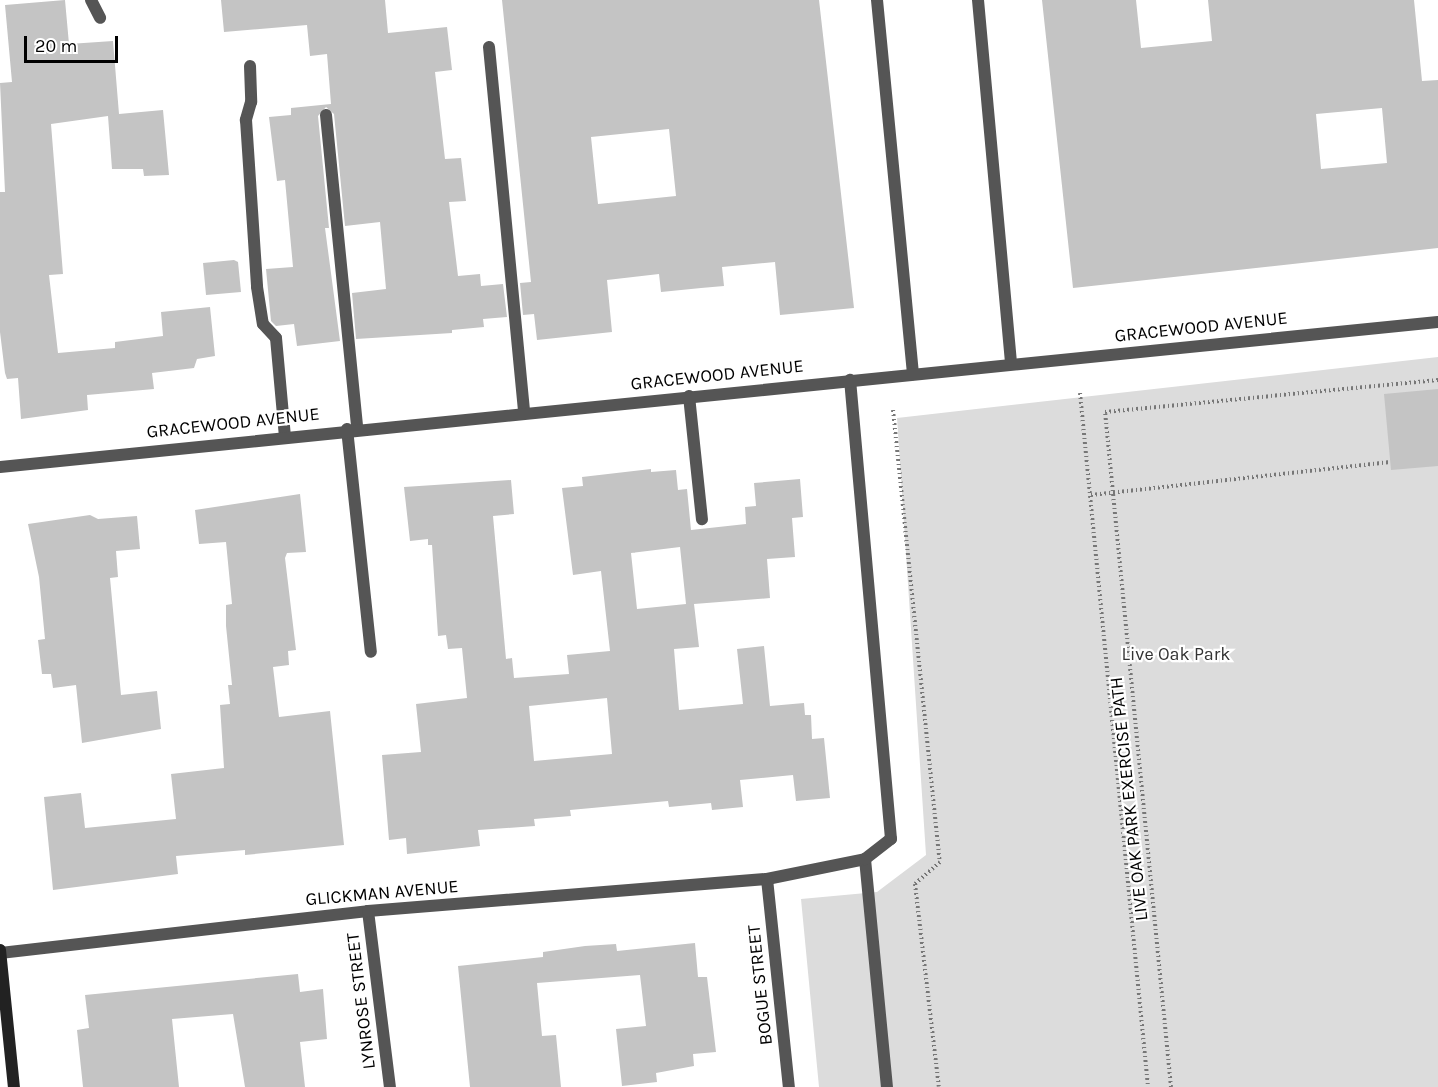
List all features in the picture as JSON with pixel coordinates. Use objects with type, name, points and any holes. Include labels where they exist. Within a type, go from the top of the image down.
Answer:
[{"type":"street","points":[[92,0],[100,18]]},
{"type":"street","points":[[877,0],[913,374]]},
{"type":"street","points":[[978,0],[1011,364]]},
{"type":"street","points":[[489,47],[524,412]]},
{"type":"street","points":[[250,66],[251,102],[246,120],[257,287],[262,324],[276,338],[285,435]]},
{"type":"street","points":[[326,115],[371,652]]},
{"type":"street","name":"GRACEWOOD AVENUE","points":[[0,467],[285,435],[1438,322]]},
{"type":"street","points":[[850,380],[891,839],[865,859],[887,1087]]},
{"type":"street","points":[[689,396],[702,519]]},
{"type":"street","name":"GLICKMAN AVENUE","points":[[0,952],[368,911],[767,879],[865,859]]},
{"type":"street","name":"BOGUE STREET","points":[[767,879],[789,1087]]},
{"type":"street","name":"LYNROSE STREET","points":[[368,911],[390,1087]]},
{"type":"street","points":[[0,952],[14,1087]]},
{"type":"path","name":"LIVE OAK PARK EXERCISE PATH","points":[[1171,1087],[1105,412],[1438,380]]},
{"type":"path","points":[[1080,393],[1148,1087]]},
{"type":"path","points":[[893,410],[940,862],[915,884],[939,1087]]},
{"type":"path","points":[[1091,495],[1390,462]]},
{"type":"green space","name":"Live Oak Park","points":[[1438,357],[1438,1087],[819,1087],[801,899],[877,892],[926,855],[897,418]]},
{"type":"building","points":[[65,0],[69,44],[113,41],[119,114],[163,110],[169,175],[144,176],[143,169],[112,169],[108,116],[51,124],[63,274],[49,275],[58,353],[115,348],[115,342],[163,336],[161,312],[210,307],[215,356],[197,359],[194,368],[152,373],[154,389],[87,395],[88,410],[21,419],[18,378],[7,379],[0,332],[0,192],[5,192],[0,83],[12,82],[5,5]]},
{"type":"building","points":[[221,0],[385,0],[388,33],[447,27],[452,70],[435,72],[445,159],[461,158],[466,201],[449,202],[458,276],[480,274],[481,286],[503,284],[507,317],[483,319],[484,327],[452,330],[452,333],[356,339],[352,293],[386,289],[380,222],[345,226],[334,114],[326,107],[318,116],[329,228],[325,228],[340,341],[297,346],[294,324],[276,326],[271,321],[266,269],[293,267],[285,180],[277,181],[269,117],[291,115],[291,108],[331,104],[327,54],[310,56],[307,25],[224,32]]},
{"type":"building","points":[[502,0],[819,0],[854,308],[780,315],[775,262],[722,267],[724,286],[661,292],[659,274],[607,280],[612,332],[537,340],[534,314],[523,315],[520,283],[531,282]],"holes":[[[669,129],[676,196],[598,204],[591,137]]]},
{"type":"building","points":[[1042,0],[1136,0],[1141,48],[1212,41],[1208,0],[1414,0],[1422,81],[1438,80],[1438,248],[1073,288]],"holes":[[[1382,108],[1387,163],[1321,169],[1316,114]]]},
{"type":"building","points":[[234,260],[238,262],[241,292],[206,295],[203,263]]},
{"type":"building","points":[[1438,389],[1438,466],[1391,470],[1384,394]]},
{"type":"building","points":[[651,469],[651,472],[676,470],[678,490],[687,489],[691,530],[746,524],[745,507],[756,506],[754,483],[800,479],[803,517],[792,518],[795,557],[767,559],[770,598],[694,604],[699,647],[674,649],[679,710],[743,704],[737,649],[764,646],[770,706],[804,703],[805,715],[811,715],[812,739],[824,738],[830,798],[796,801],[793,775],[740,780],[743,807],[712,810],[711,803],[669,807],[668,801],[570,810],[571,816],[534,819],[535,826],[478,830],[480,846],[407,854],[406,838],[389,840],[382,755],[421,752],[416,704],[467,698],[462,648],[448,649],[446,635],[438,636],[432,545],[428,545],[428,539],[410,541],[404,487],[511,480],[514,514],[493,516],[506,659],[512,658],[514,678],[569,674],[567,655],[610,651],[601,571],[573,575],[562,488],[583,486],[582,477]],"holes":[[[680,547],[686,604],[637,609],[631,553]],[[607,698],[612,754],[534,761],[529,706]]]},
{"type":"building","points":[[300,494],[306,552],[287,553],[285,558],[296,650],[288,651],[289,665],[273,667],[279,717],[330,711],[344,845],[245,855],[245,850],[176,856],[178,874],[53,890],[44,797],[81,793],[85,828],[176,819],[171,774],[224,768],[220,705],[230,704],[228,685],[232,685],[226,626],[226,605],[232,604],[226,542],[199,544],[195,510]]},
{"type":"building","points":[[90,515],[98,519],[137,516],[140,549],[116,551],[118,577],[110,578],[121,695],[157,691],[161,729],[82,743],[76,685],[53,688],[51,674],[42,674],[38,640],[45,639],[39,577],[28,524]]},
{"type":"building","points":[[695,943],[698,977],[707,977],[716,1052],[693,1054],[694,1066],[656,1073],[657,1082],[622,1086],[616,1029],[646,1026],[640,975],[537,983],[542,1036],[556,1035],[561,1087],[470,1087],[458,966],[543,957],[543,952],[585,946],[616,944],[617,951]]},
{"type":"building","points":[[298,974],[300,992],[323,989],[327,1039],[300,1042],[305,1087],[245,1087],[233,1014],[172,1019],[179,1087],[83,1087],[77,1030],[89,1028],[85,995]]}]
